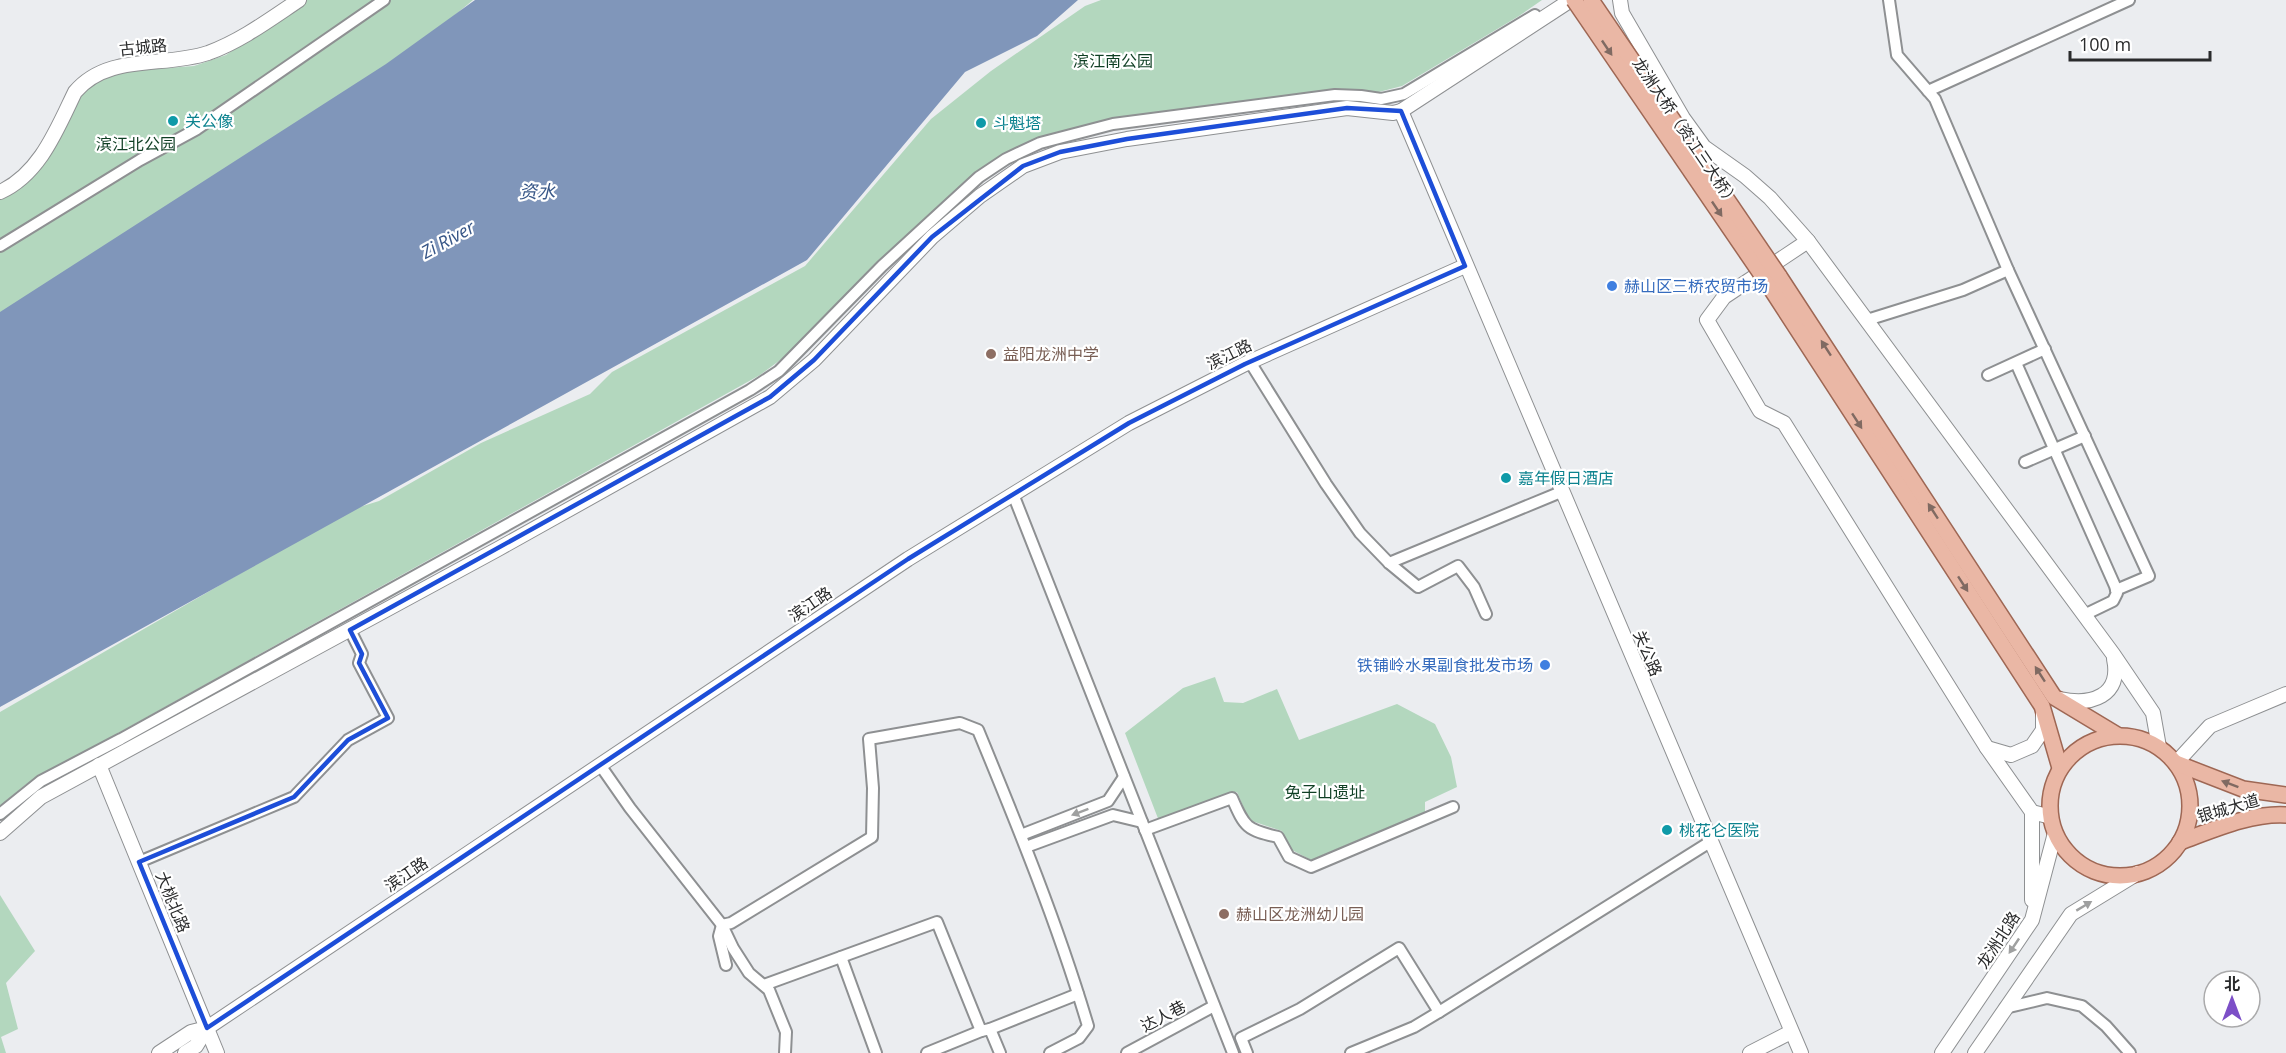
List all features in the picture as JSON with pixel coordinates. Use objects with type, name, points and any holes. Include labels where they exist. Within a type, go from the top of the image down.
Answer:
[{"type":"main road","name":"龙洲大桥（资江三大桥）","points":[[1572,0],[1773,280]]},
{"type":"main road","name":"龙洲大桥（资江三大桥）","points":[[1591,0],[1773,280]]},
{"type":"main road","points":[[1773,280],[2048,701],[2060,768]]},
{"type":"main road","points":[[2048,701],[2117,735],[2139,738],[2159,747],[2176,763],[2186,782],[2191,802],[2188,823],[2180,842],[2169,856],[2155,867],[2138,873],[2118,876],[2098,872],[2080,864],[2066,850],[2055,833],[2050,817],[2051,792],[2060,768],[2076,751],[2095,740],[2117,735]]},
{"type":"main road","name":"银城大道","points":[[2176,763],[2242,789],[2286,795]]},
{"type":"main road","name":"银城大道","points":[[2180,842],[2224,826],[2274,814],[2286,814]]},
{"type":"street","name":"古城路","points":[[0,192],[26,176],[41,156],[75,92],[83,83],[98,73],[115,66],[190,58],[209,52],[237,41],[299,0]]},
{"type":"street","points":[[0,246],[140,160],[197,129],[384,0]]},
{"type":"street","points":[[0,833],[41,797],[350,630],[770,397],[814,360],[932,237],[980,196],[1023,166],[1060,152],[1126,139],[1347,108],[1393,113],[1401,111],[1572,0]]},
{"type":"street","points":[[1620,0],[1622,13],[1683,118],[1704,147],[1770,198],[1808,241],[2113,654],[2153,713],[2159,747]]},
{"type":"street","points":[[1889,0],[1897,56],[1935,99],[2008,270],[2149,576],[2116,590]]},
{"type":"street","points":[[1928,91],[2129,0]]},
{"type":"street","points":[[0,814],[41,781],[121,739],[750,390],[779,371],[882,266],[979,177],[1006,159],[1040,142],[1113,124],[1335,95],[1381,99],[1404,94],[1535,15]]},
{"type":"street","name":"关公路","points":[[1401,111],[1801,1053]]},
{"type":"street","points":[[1808,241],[1724,297],[1707,320],[1760,411],[1784,423],[1987,748],[2032,812],[2032,920]]},
{"type":"street","name":"滨江路","points":[[159,1053],[191,1032],[207,1028],[908,559],[1129,423],[1250,362],[1465,266]]},
{"type":"street","points":[[1867,320],[1963,290],[2008,270]]},
{"type":"street","points":[[1988,375],[2045,349]]},
{"type":"street","points":[[1250,362],[1326,484],[1360,533],[1389,564],[1418,587],[1458,566],[1474,587],[1486,614]]},
{"type":"street","points":[[2016,363],[2116,590],[2113,602],[2084,615]]},
{"type":"street","points":[[2025,462],[2085,436]]},
{"type":"street","points":[[1389,564],[1561,492]]},
{"type":"street","points":[[1013,494],[1233,1053]]},
{"type":"street","points":[[139,862],[294,797],[348,740],[388,718],[359,663],[362,654],[350,630]]},
{"type":"street","points":[[1987,748],[2011,755],[2032,746],[2043,730],[2048,701],[2094,701],[2111,688],[2117,672],[2113,654]]},
{"type":"street","points":[[2176,763],[2210,726],[2286,694]]},
{"type":"street","points":[[722,925],[731,923],[872,837],[873,788],[869,739],[960,723],[978,730],[1026,847],[1088,1026],[1079,1038],[1050,1053]]},
{"type":"street","name":"大桃北路","points":[[99,765],[217,1053]]},
{"type":"street","points":[[600,765],[630,808],[722,925],[749,973],[769,990],[786,1032],[785,1053]]},
{"type":"street","points":[[1021,835],[1108,801],[1124,777]]},
{"type":"street","points":[[1026,847],[1113,815],[1143,826],[1232,798],[1241,819],[1253,831],[1278,837],[1289,857],[1311,867],[1453,807]]},
{"type":"street","points":[[2032,812],[2050,817]]},
{"type":"street","name":"龙洲北路","points":[[1942,1053],[2032,920],[2055,833]]},
{"type":"street","points":[[1351,1053],[1414,1027],[1710,842]]},
{"type":"street","points":[[1975,1053],[2071,914],[2138,873]]},
{"type":"street","points":[[764,985],[937,922],[986,1030],[1000,1053]]},
{"type":"street","points":[[722,925],[719,936],[726,965]]},
{"type":"street","points":[[1247,1053],[1241,1038],[1300,1009],[1399,948],[1439,1012]]},
{"type":"street","points":[[841,957],[876,1053]]},
{"type":"street","points":[[927,1053],[1078,994]]},
{"type":"street","points":[[2006,1008],[2047,998],[2082,1006],[2106,1026],[2130,1053]]},
{"type":"street","name":"达人巷","points":[[1126,1053],[1214,1006]]},
{"type":"street","name":"滨江路","points":[[185,1053],[196,1046],[207,1028]]},
{"type":"street","points":[[1750,1053],[1791,1032]]},
{"type":"highlighted area","points":[[1347,108],[1401,111],[1465,266],[1245,364],[1129,423],[908,559],[207,1028],[139,862],[294,797],[348,740],[388,718],[359,663],[362,654],[350,630],[770,397],[814,360],[932,237],[1023,166],[1060,152],[1127,139]]},
{"type":"green space","name":"滨江北公园","points":[[307,0],[473,0],[377,80],[0,317],[0,197],[23,184],[86,86],[111,72],[194,66],[226,55]]},
{"type":"green space","name":"滨江南公园","points":[[1101,0],[1542,0],[1402,86],[1375,93],[1317,93],[1128,119],[1049,134],[1015,150],[975,176],[897,245],[787,355],[760,375],[25,785],[0,806],[0,712],[350,510],[379,501],[481,443],[590,394],[612,372],[805,266],[931,119],[991,71],[1085,6]]},
{"type":"green space","name":"兔子山遗址","points":[[1215,677],[1224,702],[1243,703],[1277,689],[1299,740],[1397,704],[1435,724],[1451,757],[1457,787],[1425,802],[1425,812],[1311,860],[1292,850],[1282,831],[1249,820],[1237,792],[1159,821],[1125,733],[1183,688]]},
{"type":"green space","points":[[0,895],[35,951],[6,983],[18,1029],[1,1037],[6,1053],[0,1053]]},
{"type":"water","name":"资水","points":[[475,0],[1078,0],[1037,36],[965,72],[807,260],[0,707],[0,312],[386,64]]},
{"type":"place","name":"关公像","points":[[173,121]]},
{"type":"place","name":"斗魁塔","points":[[981,123]]},
{"type":"place","name":"赫山区三桥农贸市场","points":[[1612,286]]},
{"type":"place","name":"益阳龙洲中学","points":[[991,354]]},
{"type":"place","name":"嘉年假日酒店","points":[[1506,478]]},
{"type":"place","name":"铁铺岭水果副食批发市场","points":[[1545,665]]},
{"type":"place","name":"桃花仑医院","points":[[1667,830]]},
{"type":"place","name":"赫山区龙洲幼儿园","points":[[1224,914]]},
{"type":"water label","name":"Zi River","points":[[448,240]]}]
